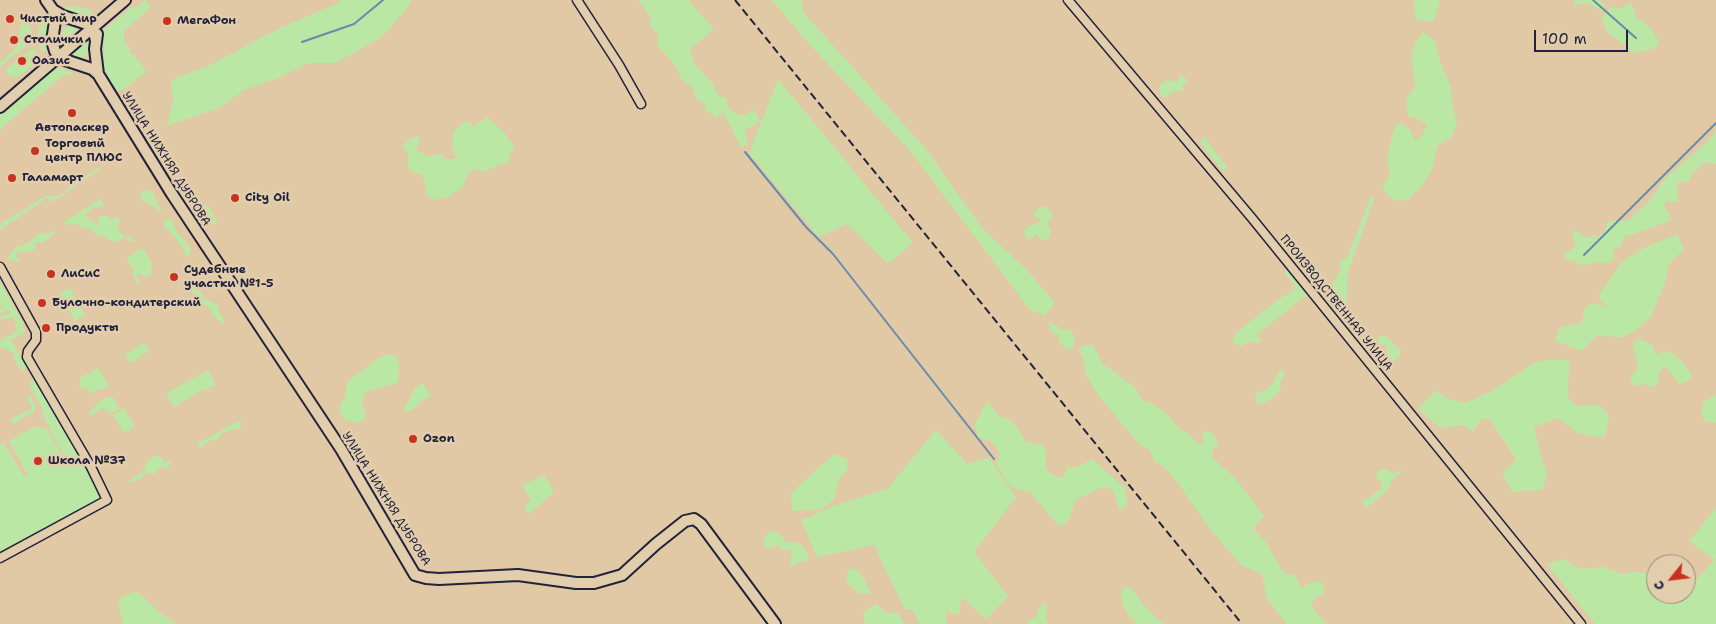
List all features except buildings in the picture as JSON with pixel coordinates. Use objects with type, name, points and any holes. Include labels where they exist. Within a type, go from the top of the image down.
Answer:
[{"type":"street","points":[[46,0],[53,10],[55,21],[47,66]]},
{"type":"street","points":[[67,61],[91,28],[125,0]]},
{"type":"street","points":[[577,0],[619,65],[641,104]]},
{"type":"street","name":"ПРОИЗВОДСТВЕННАЯ УЛИЦА","points":[[1068,0],[1247,212],[1581,624]]},
{"type":"street","points":[[53,10],[91,28]]},
{"type":"street","points":[[98,74],[92,68],[67,61],[55,51],[53,38],[58,26],[66,21],[102,19]]},
{"type":"street","points":[[0,107],[47,66],[88,58],[95,45],[102,19]]},
{"type":"street","name":"УЛИЦА НИЖНЯЯ ДУБРОВА","points":[[91,28],[98,74],[172,194],[341,449],[416,575],[438,579],[518,575],[576,583],[594,583],[622,575],[685,521],[694,519],[701,524],[775,624]]},
{"type":"street","points":[[0,267],[36,332],[36,340],[28,351],[28,357],[108,500],[0,558]]},
{"type":"green space","points":[[145,0],[151,7],[124,31],[124,41],[131,49],[128,52],[135,56],[146,71],[123,90],[116,91],[101,70],[99,58],[104,53],[104,30],[130,8],[136,7]]},
{"type":"green space","points":[[340,0],[412,0],[382,37],[335,63],[308,63],[278,78],[244,90],[219,108],[167,126],[173,101],[171,80],[210,65],[278,29],[338,3]]},
{"type":"green space","points":[[638,0],[688,0],[714,29],[690,49],[695,64],[712,83],[719,96],[728,99],[726,103],[731,110],[741,116],[753,110],[758,116],[760,121],[745,130],[748,144],[741,147],[724,114],[721,113],[717,119],[696,98],[692,88],[681,78],[675,65],[657,45],[659,36],[650,26],[651,17]]},
{"type":"green space","points":[[772,0],[802,0],[803,12],[926,149],[982,228],[1027,270],[1055,303],[1044,316],[1029,309],[911,152],[809,44]]},
{"type":"green space","points":[[1413,0],[1439,0],[1440,3],[1433,22],[1416,20]]},
{"type":"green space","points":[[1575,0],[1598,0],[1605,5],[1603,11],[1587,3],[1573,5]]},
{"type":"green space","points":[[1631,3],[1637,18],[1650,27],[1658,40],[1659,44],[1652,49],[1634,53],[1609,35],[1603,23],[1602,17],[1611,7],[1620,9]]},
{"type":"green space","points":[[70,6],[89,9],[95,14],[85,16],[65,13],[60,9]]},
{"type":"green space","points":[[48,17],[46,49],[43,54],[38,34],[39,27]]},
{"type":"green space","points":[[25,18],[29,20],[28,24],[34,36],[32,41],[0,67],[0,62],[17,47],[20,27]]},
{"type":"green space","points":[[71,25],[82,26],[58,46],[60,34]]},
{"type":"green space","points":[[1424,32],[1435,41],[1440,62],[1451,87],[1453,109],[1457,124],[1451,138],[1440,143],[1436,151],[1432,170],[1422,185],[1408,200],[1398,201],[1390,197],[1382,187],[1390,175],[1387,160],[1392,136],[1398,122],[1409,128],[1415,140],[1422,136],[1427,125],[1418,119],[1408,116],[1406,99],[1415,86],[1411,56],[1417,39]]},
{"type":"green space","points":[[91,38],[90,51],[85,56],[74,59],[68,58]]},
{"type":"green space","points":[[32,48],[40,58],[17,77],[9,76],[6,69]]},
{"type":"green space","points":[[59,68],[74,73],[69,76],[65,74],[4,126],[0,132],[0,123],[2,121],[0,121],[0,114]]},
{"type":"green space","points":[[1180,75],[1186,78],[1188,84],[1181,85],[1184,90],[1172,92],[1165,98],[1161,96],[1159,88],[1161,84],[1168,80],[1176,82]]},
{"type":"green space","points":[[778,79],[913,243],[888,264],[847,224],[819,237],[749,153]]},
{"type":"green space","points":[[487,117],[505,133],[514,147],[509,157],[510,163],[501,164],[483,172],[475,168],[469,173],[462,188],[448,197],[435,200],[425,193],[426,185],[422,175],[408,168],[408,153],[403,146],[407,141],[418,136],[420,143],[416,149],[421,153],[429,156],[441,154],[445,159],[455,159],[452,147],[453,132],[464,122],[469,122],[473,127]]},
{"type":"green space","points":[[1716,131],[1716,164],[1706,162],[1692,173],[1688,182],[1677,184],[1678,202],[1666,201],[1664,205],[1671,219],[1631,235],[1625,235],[1621,246],[1613,249],[1615,259],[1604,264],[1596,261],[1582,265],[1567,259],[1563,255],[1572,249],[1576,243],[1572,237],[1573,231],[1587,238],[1594,235],[1598,237],[1604,232],[1607,223],[1627,221],[1649,202],[1665,179],[1710,139]]},
{"type":"green space","points":[[1205,136],[1211,147],[1226,165],[1227,170],[1221,169],[1200,142]]},
{"type":"green space","points":[[99,167],[100,169],[56,200],[52,202],[47,198],[0,230],[0,224],[42,198],[58,196]]},
{"type":"green space","points":[[144,190],[150,191],[155,195],[161,212],[141,200],[140,193]]},
{"type":"green space","points":[[1371,196],[1375,197],[1348,273],[1347,304],[1335,308],[1316,285],[1320,284],[1329,291],[1340,270],[1340,261],[1347,258]]},
{"type":"green space","points":[[100,199],[104,206],[94,208],[84,214],[99,227],[98,219],[100,216],[107,216],[113,220],[117,216],[121,221],[117,227],[127,238],[132,236],[134,241],[131,242],[124,238],[114,242],[103,236],[98,237],[89,228],[82,228],[79,224],[65,225],[64,222]]},
{"type":"green space","points":[[208,205],[217,220],[215,224],[206,226],[195,211],[195,207]]},
{"type":"green space","points":[[1043,206],[1047,207],[1053,216],[1047,224],[1051,229],[1049,237],[1042,241],[1036,234],[1030,240],[1026,237],[1024,231],[1040,221],[1041,217],[1034,218],[1033,215],[1036,210]]},
{"type":"green space","points":[[168,218],[191,250],[189,257],[175,237],[165,228],[163,223]]},
{"type":"green space","points":[[55,230],[57,232],[42,243],[35,242],[36,248],[31,252],[28,250],[23,253],[17,252],[16,256],[22,263],[9,260],[8,257],[16,247],[29,242],[41,232],[48,234]]},
{"type":"green space","points":[[1677,234],[1684,248],[1667,267],[1667,278],[1651,316],[1638,329],[1623,337],[1597,336],[1581,351],[1555,340],[1560,327],[1582,323],[1584,309],[1592,303],[1606,307],[1598,296],[1622,262],[1646,247]]},
{"type":"green space","points":[[142,248],[152,263],[152,273],[147,277],[138,274],[137,277],[141,285],[138,284],[132,273],[135,271],[126,258]]},
{"type":"green space","points":[[1286,268],[1292,270],[1310,295],[1304,297],[1257,335],[1262,341],[1256,343],[1249,341],[1240,347],[1232,340],[1235,334],[1268,307],[1296,288],[1285,273]]},
{"type":"green space","points":[[0,282],[26,331],[10,341],[26,366],[23,372],[12,352],[0,347],[0,341],[17,331],[12,317],[1,320],[2,316],[11,313],[11,310],[0,313],[5,304],[0,306],[0,298],[3,295],[0,294]]},
{"type":"green space","points":[[192,284],[200,291],[204,298],[218,305],[218,311],[225,322],[223,324],[218,321],[206,305],[201,305],[196,293],[188,292],[186,289]]},
{"type":"green space","points":[[70,288],[85,315],[75,321],[60,293]]},
{"type":"green space","points":[[1048,322],[1062,330],[1067,329],[1072,332],[1074,346],[1071,350],[1065,348],[1060,343],[1058,335],[1051,332]]},
{"type":"green space","points":[[1383,335],[1389,338],[1396,348],[1401,349],[1400,356],[1393,361],[1382,361],[1387,347],[1379,344],[1378,338]]},
{"type":"green space","points":[[1641,340],[1652,345],[1657,355],[1665,350],[1673,354],[1683,362],[1692,376],[1686,382],[1680,384],[1665,366],[1659,372],[1658,384],[1650,388],[1645,383],[1637,387],[1631,383],[1630,379],[1638,367],[1633,345],[1634,341]]},
{"type":"green space","points":[[144,343],[149,351],[130,363],[125,354]]},
{"type":"green space","points":[[1084,345],[1093,345],[1103,364],[1135,387],[1142,400],[1155,405],[1164,412],[1197,443],[1204,444],[1202,437],[1205,430],[1212,433],[1219,443],[1213,450],[1212,457],[1236,479],[1264,516],[1256,524],[1254,530],[1266,542],[1280,567],[1285,573],[1295,576],[1301,587],[1316,581],[1322,582],[1325,592],[1315,597],[1311,607],[1327,624],[1287,624],[1267,599],[1262,574],[1241,565],[1207,525],[1175,479],[1164,467],[1155,462],[1149,450],[1138,443],[1098,395],[1086,375],[1083,358],[1079,350]]},
{"type":"green space","points":[[391,354],[398,358],[399,377],[397,383],[366,392],[362,403],[366,415],[364,420],[354,423],[343,419],[339,409],[346,393],[346,384],[351,378],[380,357]]},
{"type":"green space","points":[[1546,360],[1570,360],[1567,396],[1577,406],[1601,406],[1609,416],[1605,438],[1579,434],[1558,418],[1534,427],[1547,474],[1542,490],[1512,492],[1502,473],[1516,459],[1489,418],[1482,419],[1472,432],[1463,425],[1440,428],[1418,409],[1436,390],[1449,399],[1465,403],[1492,391],[1534,363]]},
{"type":"green space","points":[[98,368],[108,385],[106,388],[101,388],[91,394],[88,388],[83,389],[79,387],[81,377]]},
{"type":"green space","points":[[208,370],[216,385],[199,392],[192,381],[198,392],[174,407],[166,393]]},
{"type":"green space","points":[[1283,370],[1283,379],[1280,381],[1281,388],[1273,398],[1259,404],[1255,401],[1256,394],[1267,389],[1274,382],[1279,371]]},
{"type":"green space","name":"Школа №37","points":[[33,379],[101,493],[98,500],[0,553],[0,445],[4,443],[24,477],[28,475],[9,441],[36,426],[48,430],[62,456],[64,455],[31,389],[30,383]]},
{"type":"green space","points":[[423,383],[431,396],[417,404],[418,407],[407,413],[404,409],[415,388]]},
{"type":"green space","points":[[1716,395],[1716,422],[1705,421],[1701,412],[1704,401]]},
{"type":"green space","points":[[28,396],[31,397],[35,405],[35,411],[13,424],[10,420],[32,408],[27,398]]},
{"type":"green space","points":[[104,397],[113,397],[120,409],[109,413],[104,408],[89,417],[89,412]]},
{"type":"green space","points":[[986,403],[1001,417],[1014,422],[1026,442],[1042,445],[1046,452],[1046,467],[1049,472],[1060,478],[1063,477],[1068,467],[1078,467],[1092,459],[1124,487],[1127,495],[1127,505],[1123,509],[1119,508],[1113,490],[1103,487],[1075,500],[1070,518],[1065,524],[1059,526],[1030,492],[1015,489],[1008,483],[996,464],[1000,454],[995,446],[990,441],[978,437],[975,424]]},
{"type":"green space","points":[[124,408],[135,427],[124,433],[113,415]]},
{"type":"green space","points":[[238,421],[242,423],[240,428],[224,432],[215,441],[211,440],[200,448],[198,446],[198,443]]},
{"type":"green space","points":[[936,430],[967,464],[989,458],[1016,497],[974,552],[1008,596],[986,619],[963,598],[961,599],[959,615],[946,611],[946,624],[920,624],[912,609],[905,610],[874,545],[817,557],[801,520],[834,506],[887,489]]},
{"type":"green space","points":[[834,454],[847,459],[848,468],[839,480],[834,499],[823,509],[792,511],[791,493]]},
{"type":"green space","points":[[157,455],[164,462],[173,463],[166,468],[160,467],[153,475],[146,472],[140,479],[132,482],[129,481],[144,470],[147,461]]},
{"type":"green space","points":[[1387,469],[1393,474],[1403,471],[1392,480],[1388,490],[1371,505],[1364,507],[1363,501],[1381,489],[1382,483],[1376,479],[1378,471]]},
{"type":"green space","points":[[544,475],[554,492],[529,514],[524,506],[531,501],[522,486]]},
{"type":"green space","points":[[1716,508],[1716,624],[1595,624],[1547,564],[1564,559],[1576,567],[1591,569],[1601,566],[1621,574],[1635,572],[1646,573],[1646,604],[1696,604],[1696,580],[1715,560],[1689,541]]},
{"type":"green space","points":[[771,530],[778,532],[787,543],[796,542],[800,544],[808,554],[807,561],[798,562],[793,566],[790,563],[792,553],[789,549],[782,550],[779,544],[775,547],[764,548],[764,538]]},
{"type":"green space","points":[[850,568],[857,570],[863,577],[872,595],[859,593],[847,583],[846,575]]},
{"type":"green space","points":[[1125,586],[1132,589],[1144,605],[1161,622],[1166,624],[1138,624],[1132,620],[1123,606],[1121,593]]},
{"type":"green space","points":[[136,591],[168,619],[177,624],[123,624],[118,600]]},
{"type":"green space","points":[[1045,603],[1047,607],[1046,619],[1049,624],[1028,624],[1027,621],[1036,617],[1040,606]]},
{"type":"green space","points":[[877,604],[886,613],[898,613],[904,624],[865,624],[863,613]]},
{"type":"waterway","points":[[302,42],[354,24],[383,0]]},
{"type":"waterway","points":[[1593,0],[1636,38]]},
{"type":"waterway","points":[[1584,255],[1716,123]]},
{"type":"waterway","points":[[745,152],[806,227],[833,254],[994,459]]},
{"type":"railway","points":[[735,0],[1242,624]]},
{"type":"place","name":"Чистый мир","points":[[10,19]]},
{"type":"place","name":"МегаФон","points":[[167,21]]},
{"type":"place","name":"Столички","points":[[14,40]]},
{"type":"place","name":"Оазис","points":[[22,61]]},
{"type":"place","name":"Автопаскер","points":[[72,113]]},
{"type":"place","name":"Торговый центр ПЛЮС","points":[[35,151]]},
{"type":"place","name":"Галамарт","points":[[12,178]]},
{"type":"place","name":"City Oil","points":[[235,198]]},
{"type":"place","name":"ЛиСиС","points":[[51,274]]},
{"type":"place","name":"Судебные участки №1-5","points":[[174,277]]},
{"type":"place","name":"Булочно-кондитерский","points":[[42,303]]},
{"type":"place","name":"Продукты","points":[[46,328]]},
{"type":"place","name":"Ozon","points":[[413,439]]},
{"type":"place","name":"Школа №37","points":[[38,461]]}]
